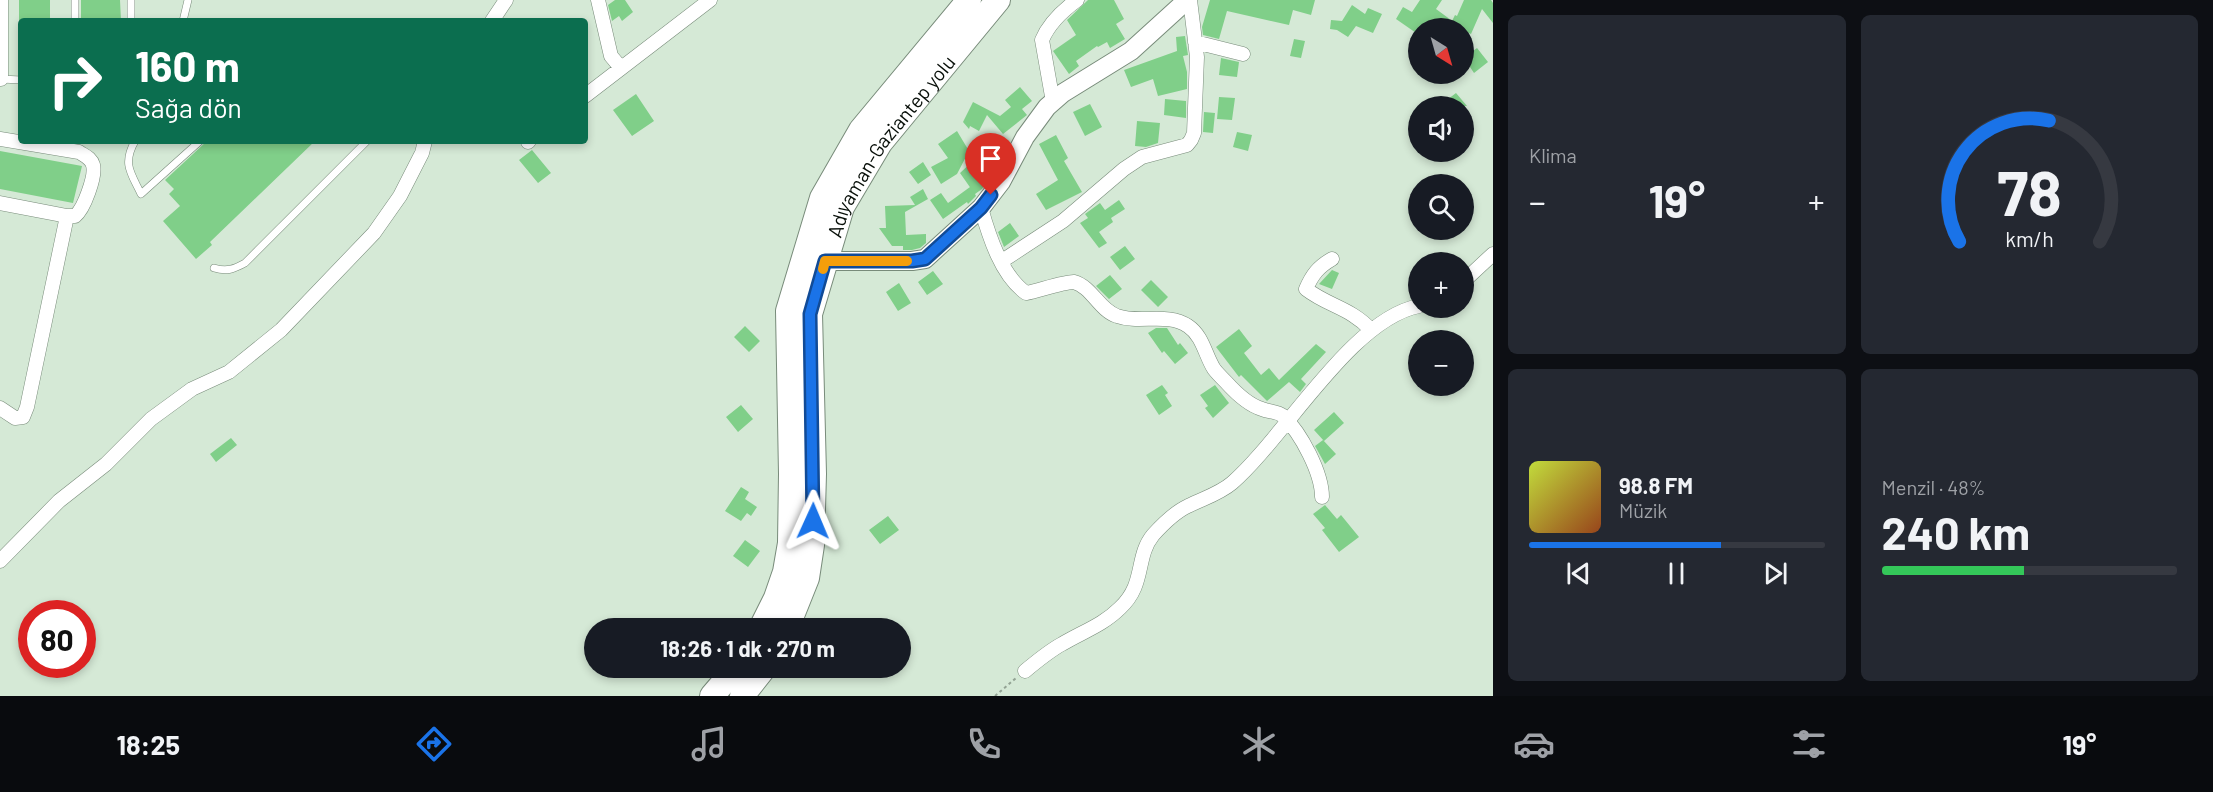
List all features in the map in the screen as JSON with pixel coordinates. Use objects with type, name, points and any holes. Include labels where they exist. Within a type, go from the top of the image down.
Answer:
[{"type":"highway","name":"Adıyaman-Gaziantep yolu","points":[[766,618],[785,572],[789,543],[791,474],[788,312],[822,198],[861,130],[969,0]]},
{"type":"highway","name":"Adıyaman-Gaziantep yolu","points":[[791,618],[807,578],[812,545],[814,474],[810,314],[842,207],[880,143],[998,0]]},
{"type":"highway","points":[[712,696],[727,678]]},
{"type":"highway","points":[[742,696],[756,678]]},
{"type":"street","points":[[1,0],[1,79]]},
{"type":"street","points":[[494,18],[506,0]]},
{"type":"street","points":[[598,0],[611,56],[621,68]]},
{"type":"street","points":[[588,94],[710,0]]},
{"type":"street","points":[[1053,102],[1042,40],[1060,13],[1077,0]]},
{"type":"street","points":[[825,261],[925,259],[981,208],[1001,182],[1025,137],[1053,102],[1063,93],[1131,51],[1188,0]]},
{"type":"street","points":[[1002,261],[1063,221],[1124,169],[1142,157],[1186,145],[1191,140],[1194,133],[1197,81],[1195,42],[1188,0]]},
{"type":"street","points":[[1195,42],[1243,54]]},
{"type":"street","points":[[0,138],[18,141]]},
{"type":"street","points":[[0,203],[67,216],[75,216],[85,205],[94,170],[88,157],[79,152],[34,144]]},
{"type":"street","points":[[0,561],[59,501],[106,464],[152,419],[192,389],[229,372],[281,330],[374,233],[400,196],[425,144]]},
{"type":"street","points":[[981,208],[988,233],[1002,261],[1013,281],[1026,293],[1074,282],[1114,315],[1128,319],[1174,320],[1188,326],[1198,336],[1214,369],[1227,384],[1253,405],[1283,416],[1302,439],[1322,487],[1322,497]]},
{"type":"street","points":[[0,408],[15,418],[23,417],[27,407],[67,216]]},
{"type":"street","points":[[1474,271],[1493,254]]},
{"type":"street","points":[[1332,259],[1312,274],[1306,289],[1321,307],[1360,317],[1371,330]]},
{"type":"street","points":[[1025,671],[1062,644],[1087,632],[1121,608],[1139,581],[1145,548],[1153,536],[1176,513],[1219,493],[1233,482],[1288,423],[1327,375],[1371,330],[1408,308]]},
{"type":"lane","points":[[75,0],[75,18]]},
{"type":"lane","points":[[131,0],[131,18]]},
{"type":"lane","points":[[184,18],[188,0]]},
{"type":"lane","points":[[1,79],[18,80]]},
{"type":"lane","points":[[133,144],[128,153],[127,167],[141,194],[197,144]]},
{"type":"lane","points":[[214,268],[223,271],[234,269],[245,263],[364,144]]},
{"type":"path","points":[[995,696],[1025,671]]},
{"type":"building","points":[[19,0],[50,0],[50,18],[19,18]]},
{"type":"building","points":[[81,0],[120,0],[121,18],[81,18]]},
{"type":"building","points":[[615,0],[625,0],[633,12],[622,21],[619,16],[612,21],[608,5]]},
{"type":"building","points":[[1088,0],[1114,0],[1124,19],[1116,24],[1125,39],[1110,48],[1107,42],[1097,46],[1076,61],[1079,66],[1069,74],[1053,51],[1076,35],[1067,20]]},
{"type":"building","points":[[1210,0],[1315,0],[1311,15],[1293,10],[1289,25],[1227,11],[1219,39],[1203,35],[1202,27]]},
{"type":"building","points":[[1420,0],[1442,0],[1436,9],[1448,18],[1408,18],[1408,27],[1396,19],[1403,7],[1412,12]]},
{"type":"building","points":[[1464,0],[1491,0],[1493,3],[1493,23],[1482,9],[1474,27],[1474,18],[1454,18],[1455,15],[1457,16]]},
{"type":"building","points":[[1352,5],[1365,14],[1368,8],[1382,14],[1373,33],[1356,26],[1348,37],[1337,30],[1330,29],[1331,20],[1342,21]]},
{"type":"building","points":[[1185,36],[1188,55],[1183,56],[1187,72],[1187,89],[1158,96],[1153,79],[1131,87],[1124,70],[1177,51],[1176,37]]},
{"type":"building","points":[[1294,39],[1305,41],[1301,58],[1290,56]]},
{"type":"building","points":[[1477,48],[1488,62],[1474,73],[1474,50]]},
{"type":"building","points":[[1221,58],[1239,62],[1237,77],[1219,75]]},
{"type":"building","points":[[1020,87],[1032,101],[1022,109],[1027,115],[1003,134],[987,115],[979,131],[970,126],[969,129],[963,122],[973,102],[1000,116],[1011,107],[1005,100]]},
{"type":"building","points":[[636,94],[654,121],[632,136],[613,110]]},
{"type":"building","points":[[1219,97],[1235,98],[1232,120],[1217,119]]},
{"type":"building","points":[[1165,99],[1186,101],[1186,118],[1164,115]]},
{"type":"building","points":[[1090,104],[1102,127],[1085,136],[1073,112]]},
{"type":"building","points":[[1204,112],[1215,113],[1213,133],[1203,132]]},
{"type":"building","points":[[1137,121],[1160,123],[1158,143],[1146,147],[1135,146]]},
{"type":"building","points":[[957,131],[969,151],[957,174],[941,184],[931,167],[948,158],[938,144]]},
{"type":"building","points":[[1237,132],[1252,135],[1248,151],[1233,147]]},
{"type":"building","points":[[1056,135],[1068,158],[1064,161],[1082,192],[1046,210],[1036,194],[1058,180],[1039,144]]},
{"type":"building","points":[[999,136],[1008,146],[997,158],[987,148]]},
{"type":"building","points":[[204,144],[312,144],[210,242],[212,245],[196,259],[163,221],[180,206],[169,194],[174,189],[165,180]]},
{"type":"building","points":[[532,150],[551,173],[538,183],[519,160]]},
{"type":"building","points":[[0,151],[82,166],[73,203],[0,189]]},
{"type":"building","points":[[974,160],[979,169],[985,165],[992,175],[968,204],[967,202],[943,219],[930,200],[941,193],[948,203],[970,187],[960,173]]},
{"type":"building","points":[[923,162],[931,175],[918,184],[909,172]]},
{"type":"building","points":[[923,189],[928,199],[905,212],[906,235],[926,234],[926,243],[912,250],[903,250],[903,246],[892,246],[879,228],[886,228],[885,206],[915,205],[910,197]]},
{"type":"building","points":[[1119,200],[1125,209],[1111,218],[1113,222],[1099,232],[1107,243],[1099,248],[1080,223],[1088,218],[1085,214],[1100,203],[1105,210]]},
{"type":"building","points":[[1010,223],[1019,236],[1004,247],[998,232]]},
{"type":"building","points":[[1125,246],[1135,259],[1120,270],[1110,257]]},
{"type":"building","points":[[1332,270],[1339,273],[1332,289],[1319,284]]},
{"type":"building","points":[[933,271],[943,284],[927,295],[918,282]]},
{"type":"building","points":[[1110,275],[1122,289],[1109,299],[1096,286]]},
{"type":"building","points":[[1151,280],[1168,297],[1158,307],[1141,290]]},
{"type":"building","points":[[899,283],[911,303],[898,311],[886,292]]},
{"type":"building","points":[[745,326],[760,341],[749,352],[734,337]]},
{"type":"building","points":[[1156,328],[1167,328],[1178,345],[1180,343],[1188,353],[1175,364],[1164,351],[1162,353],[1148,333]]},
{"type":"building","points":[[1239,329],[1252,346],[1244,353],[1261,375],[1269,368],[1279,380],[1316,344],[1326,352],[1301,379],[1306,384],[1300,392],[1289,382],[1267,401],[1241,375],[1239,377],[1216,347]]},
{"type":"building","points":[[1162,385],[1168,393],[1165,395],[1172,406],[1159,415],[1146,395]]},
{"type":"building","points":[[1215,385],[1229,403],[1213,418],[1205,408],[1208,406],[1200,395]]},
{"type":"building","points":[[741,405],[753,419],[738,432],[726,417]]},
{"type":"building","points":[[1334,412],[1344,423],[1324,441],[1314,430]]},
{"type":"building","points":[[231,438],[237,445],[216,462],[210,454]]},
{"type":"building","points":[[1323,440],[1336,454],[1325,464],[1315,446]]},
{"type":"building","points":[[741,487],[749,492],[745,499],[757,507],[751,516],[747,513],[741,521],[725,511]]},
{"type":"building","points":[[1325,505],[1337,519],[1341,515],[1359,537],[1339,552],[1322,530],[1325,528],[1313,514]]},
{"type":"building","points":[[888,516],[899,530],[880,544],[869,530]]},
{"type":"building","points":[[745,540],[760,551],[748,567],[733,556]]},
{"type":"slow traffic","points":[[823,269],[825,261],[907,261]]},
{"type":"route","points":[[813,521],[810,314],[825,261],[925,259],[981,208],[991,195]]}]
